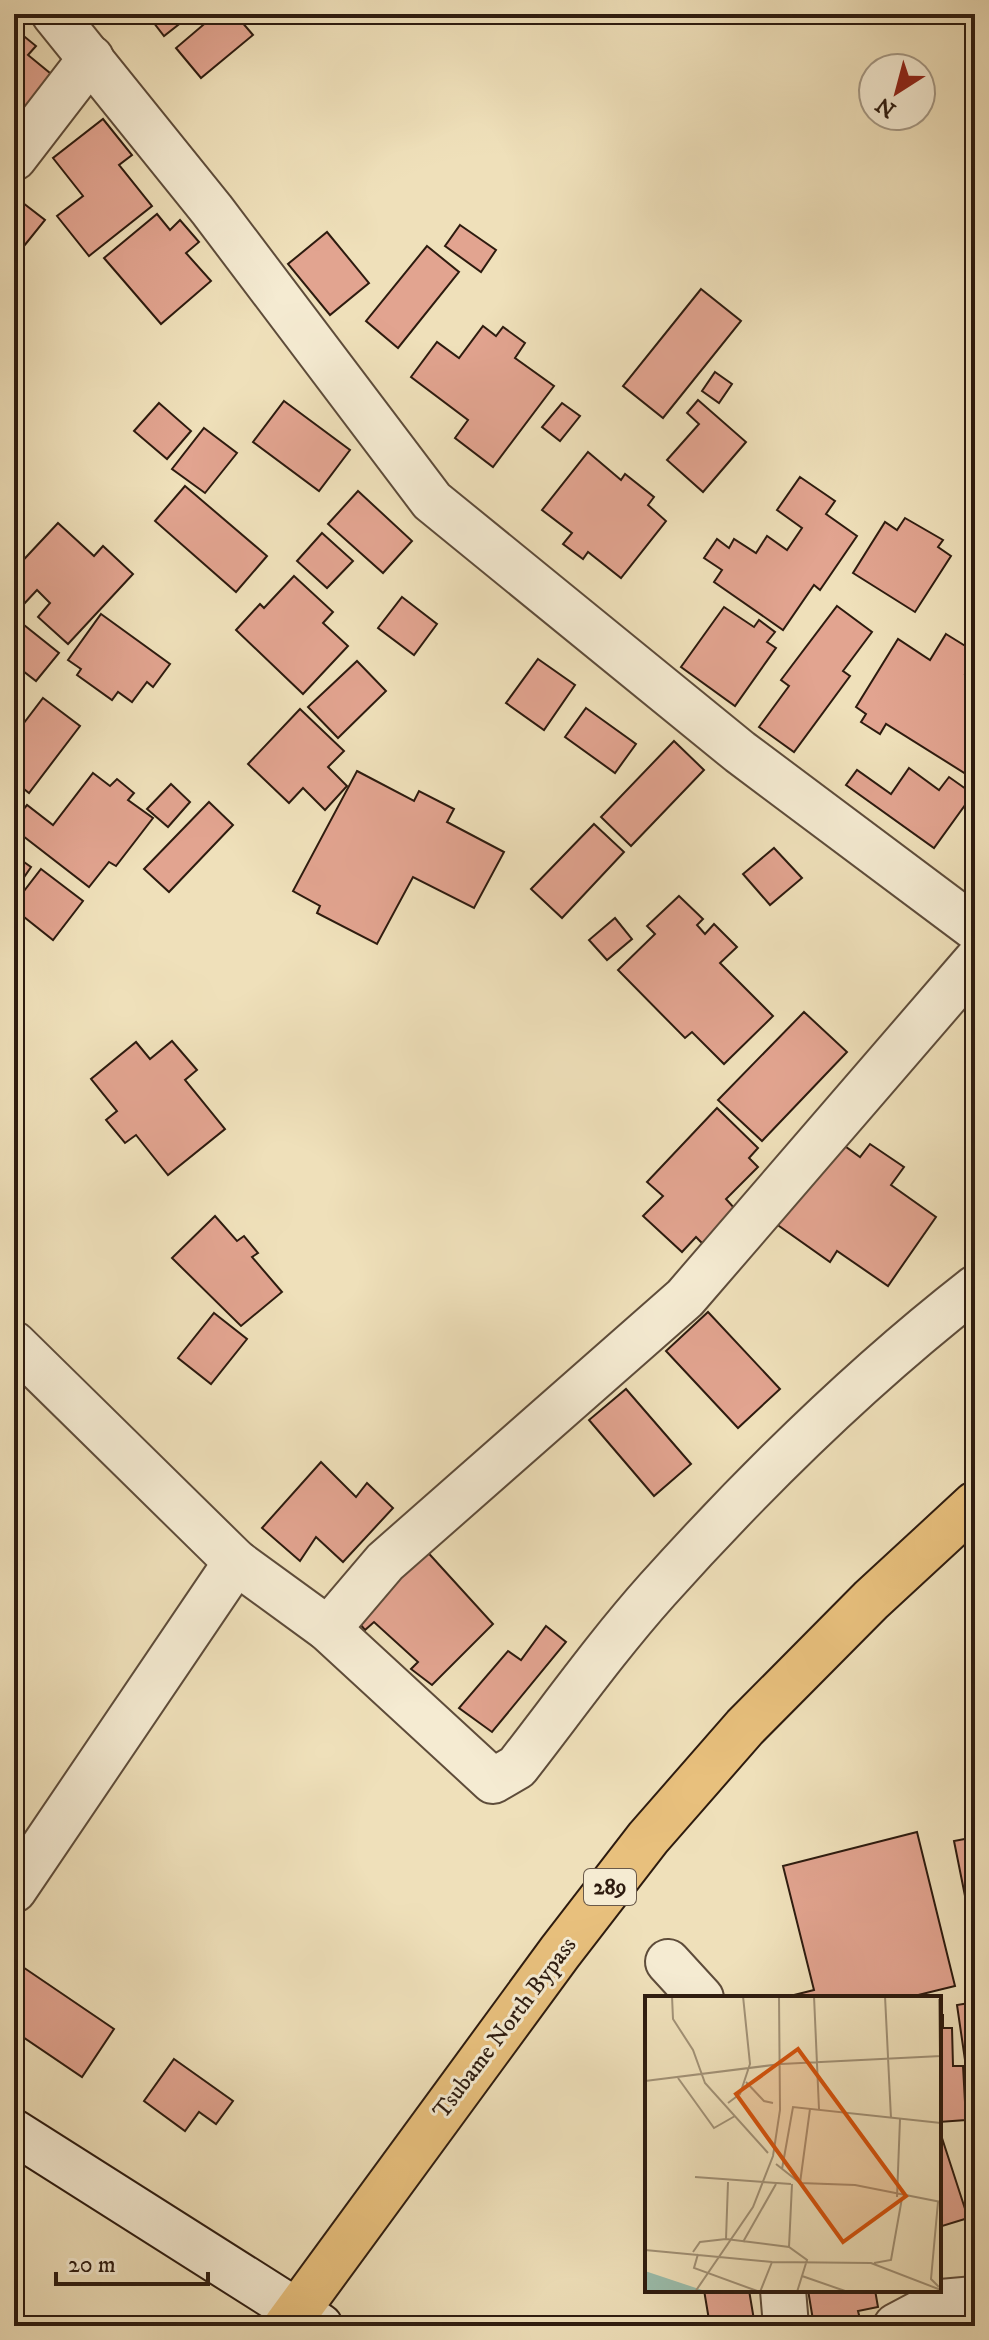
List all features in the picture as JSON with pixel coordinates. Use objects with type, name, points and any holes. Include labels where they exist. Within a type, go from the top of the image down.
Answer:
[{"type":"highway","name":"Tsubame North Bypass","points":[[300,2321],[560,1952],[648,1838],[745,1727],[871,1600],[975,1504]]},
{"type":"street","points":[[54,14],[212,210],[432,501],[740,752],[975,928]]},
{"type":"street","points":[[14,158],[91,58]]},
{"type":"street","points":[[328,1629],[385,1562],[685,1298],[975,962]]},
{"type":"street","points":[[14,1344],[236,1562],[328,1629],[493,1781],[517,1767],[656,1592],[797,1445],[935,1319],[975,1288]]},
{"type":"street","points":[[14,1890],[236,1562]]},
{"type":"street","points":[[668,1962],[699,1996]]},
{"type":"street","points":[[14,2132],[300,2321]]},
{"type":"street","points":[[783,2292],[786,2326]]},
{"type":"street","points":[[896,2326],[941,2302],[975,2299]]},
{"type":"building","points":[[147,14],[192,14],[164,36]]},
{"type":"building","points":[[216,14],[235,14],[253,35],[201,78],[176,48]]},
{"type":"building","points":[[20,33],[36,46],[28,55],[56,78],[14,131],[14,41]]},
{"type":"building","points":[[103,119],[132,155],[119,165],[152,206],[89,256],[57,216],[83,196],[53,158]]},
{"type":"building","points":[[14,196],[45,220],[24,246],[14,238]]},
{"type":"building","points":[[157,214],[170,230],[180,220],[199,242],[186,253],[211,281],[161,324],[104,258]]},
{"type":"building","points":[[460,225],[496,250],[481,272],[445,246]]},
{"type":"building","points":[[327,232],[369,283],[330,315],[288,264]]},
{"type":"building","points":[[427,246],[459,272],[398,348],[366,321]]},
{"type":"building","points":[[701,289],[741,321],[663,418],[623,386]]},
{"type":"building","points":[[483,326],[496,336],[503,327],[525,343],[515,358],[554,386],[493,467],[455,438],[468,420],[411,377],[437,342],[459,358]]},
{"type":"building","points":[[715,372],[732,384],[719,403],[702,391]]},
{"type":"building","points":[[698,400],[746,442],[703,492],[667,460],[699,424],[687,413]]},
{"type":"building","points":[[284,401],[350,450],[319,491],[253,442]]},
{"type":"building","points":[[159,403],[191,431],[167,459],[134,431]]},
{"type":"building","points":[[562,403],[580,416],[560,441],[542,427]]},
{"type":"building","points":[[204,428],[237,453],[205,493],[172,469]]},
{"type":"building","points":[[588,452],[621,480],[625,474],[654,497],[648,505],[666,521],[621,578],[588,552],[583,559],[563,544],[572,533],[542,510]]},
{"type":"building","points":[[800,477],[835,501],[826,514],[857,536],[820,590],[814,585],[783,630],[714,582],[722,570],[704,558],[717,539],[729,548],[734,539],[756,553],[767,536],[787,550],[802,528],[777,510]]},
{"type":"building","points":[[185,486],[267,556],[236,592],[155,521]]},
{"type":"building","points":[[358,491],[412,541],[383,573],[328,524]]},
{"type":"building","points":[[905,518],[943,540],[938,547],[951,556],[915,612],[853,573],[885,522],[897,530]]},
{"type":"building","points":[[58,523],[94,556],[103,546],[133,574],[68,644],[38,617],[50,603],[37,590],[23,605],[14,597],[14,570]]},
{"type":"building","points":[[322,533],[353,561],[327,588],[297,561]]},
{"type":"building","points":[[294,576],[333,612],[323,623],[348,646],[303,694],[236,630],[260,604],[264,608]]},
{"type":"building","points":[[402,597],[437,624],[414,655],[378,628]]},
{"type":"building","points":[[837,606],[872,632],[843,671],[850,676],[794,752],[759,727],[789,686],[781,680]]},
{"type":"building","points":[[724,607],[754,627],[759,620],[775,632],[767,642],[776,648],[735,706],[681,667]]},
{"type":"building","points":[[101,614],[170,664],[153,687],[147,682],[132,702],[118,692],[112,700],[77,675],[81,669],[68,660]]},
{"type":"building","points":[[14,617],[59,653],[36,681],[14,664]]},
{"type":"building","points":[[946,634],[975,652],[975,658],[965,674],[975,681],[975,758],[966,774],[886,724],[880,734],[861,722],[866,714],[856,707],[898,639],[930,660]]},
{"type":"building","points":[[538,659],[575,685],[544,730],[506,703]]},
{"type":"building","points":[[357,661],[386,691],[338,738],[308,707]]},
{"type":"building","points":[[43,698],[80,726],[29,793],[14,781],[14,736]]},
{"type":"building","points":[[586,708],[636,744],[615,773],[565,737]]},
{"type":"building","points":[[300,709],[344,751],[328,767],[347,786],[325,810],[303,788],[289,803],[248,764]]},
{"type":"building","points":[[674,741],[704,770],[631,846],[601,817]]},
{"type":"building","points":[[909,768],[939,790],[949,777],[973,794],[934,848],[846,785],[857,770],[891,794]]},
{"type":"building","points":[[357,771],[414,801],[419,791],[454,809],[447,822],[504,852],[474,908],[413,877],[377,944],[317,913],[320,906],[293,891]]},
{"type":"building","points":[[93,773],[110,786],[117,779],[134,793],[128,800],[153,818],[116,866],[109,862],[89,887],[14,829],[14,821],[27,805],[53,825]]},
{"type":"building","points":[[171,784],[190,802],[168,827],[147,809]]},
{"type":"building","points":[[209,802],[233,825],[169,892],[144,869]]},
{"type":"building","points":[[594,824],[624,852],[562,918],[531,889]]},
{"type":"building","points":[[774,848],[802,878],[770,905],[743,874]]},
{"type":"building","points":[[14,855],[31,867],[14,892]]},
{"type":"building","points":[[41,869],[83,901],[53,940],[14,909],[14,904]]},
{"type":"building","points":[[679,896],[703,919],[697,925],[705,934],[714,924],[737,947],[720,963],[773,1016],[724,1064],[692,1032],[685,1038],[618,970],[655,934],[647,926]]},
{"type":"building","points":[[615,918],[632,939],[607,960],[589,940]]},
{"type":"building","points":[[804,1012],[847,1052],[762,1141],[718,1100]]},
{"type":"building","points":[[172,1041],[197,1070],[185,1080],[225,1129],[168,1175],[136,1135],[125,1143],[106,1120],[117,1111],[91,1079],[136,1042],[150,1059]]},
{"type":"building","points":[[717,1108],[758,1148],[749,1158],[758,1167],[726,1199],[736,1210],[703,1244],[696,1237],[682,1252],[643,1216],[663,1196],[647,1182]]},
{"type":"building","points":[[831,1136],[860,1157],[870,1144],[904,1167],[891,1185],[936,1217],[888,1286],[837,1251],[830,1262],[772,1221]]},
{"type":"building","points":[[215,1216],[237,1241],[244,1236],[258,1253],[252,1257],[282,1292],[241,1326],[172,1258]]},
{"type":"building","points":[[708,1312],[780,1389],[738,1428],[666,1351]]},
{"type":"building","points":[[214,1313],[247,1339],[211,1384],[178,1358]]},
{"type":"building","points":[[626,1389],[691,1464],[654,1496],[589,1420]]},
{"type":"building","points":[[321,1462],[356,1497],[367,1483],[393,1508],[343,1562],[316,1537],[300,1561],[262,1528]]},
{"type":"building","points":[[422,1546],[493,1624],[432,1685],[411,1669],[418,1662],[374,1622],[365,1630],[350,1612]]},
{"type":"building","points":[[546,1626],[566,1642],[492,1732],[459,1708],[508,1651],[521,1660]]},
{"type":"building","points":[[917,1832],[955,1986],[914,1996],[790,1996],[814,1990],[783,1866]]},
{"type":"building","points":[[975,1837],[975,1910],[968,1911],[954,1841]]},
{"type":"building","points":[[14,1961],[114,2029],[82,2077],[14,2031]]},
{"type":"building","points":[[975,2002],[975,2059],[965,2060],[957,2005]]},
{"type":"building","points":[[941,2015],[943,2028],[952,2028],[953,2066],[963,2066],[966,2120],[941,2122]]},
{"type":"building","points":[[174,2059],[233,2101],[216,2124],[199,2112],[185,2131],[144,2101]]},
{"type":"building","points":[[941,2138],[968,2218],[941,2226]]},
{"type":"building","points":[[704,2292],[749,2292],[755,2326],[710,2326]]},
{"type":"building","points":[[808,2292],[875,2292],[878,2307],[858,2311],[860,2319],[814,2326]]}]
